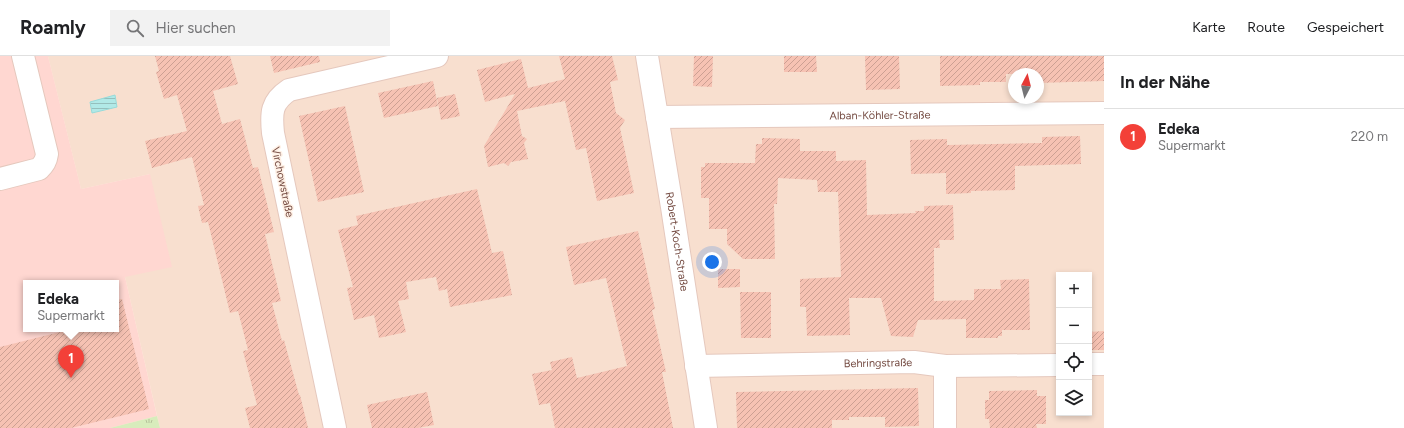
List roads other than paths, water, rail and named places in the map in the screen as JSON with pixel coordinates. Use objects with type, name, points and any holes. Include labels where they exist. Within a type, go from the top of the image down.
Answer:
[{"type":"street","points":[[0,179],[39,169],[44,164],[47,154],[23,56]]},
{"type":"street","name":"Virchowstraße","points":[[335,428],[273,133],[273,108],[279,97],[289,90],[436,56]]},
{"type":"street","name":"Robert-Koch-Straße","points":[[646,56],[706,428]]},
{"type":"street","name":"Alban-Köhler-Straße","points":[[657,117],[1104,113]]},
{"type":"street","name":"Behringstraße","points":[[696,366],[914,362],[945,366],[1056,365]]},
{"type":"street","points":[[1092,364],[1104,364]]},
{"type":"street","points":[[945,366],[945,428]]},
{"type":"water","points":[[115,95],[117,107],[92,113],[90,102]]},
{"type":"place","name":"Edeka","points":[[71,378]]}]
